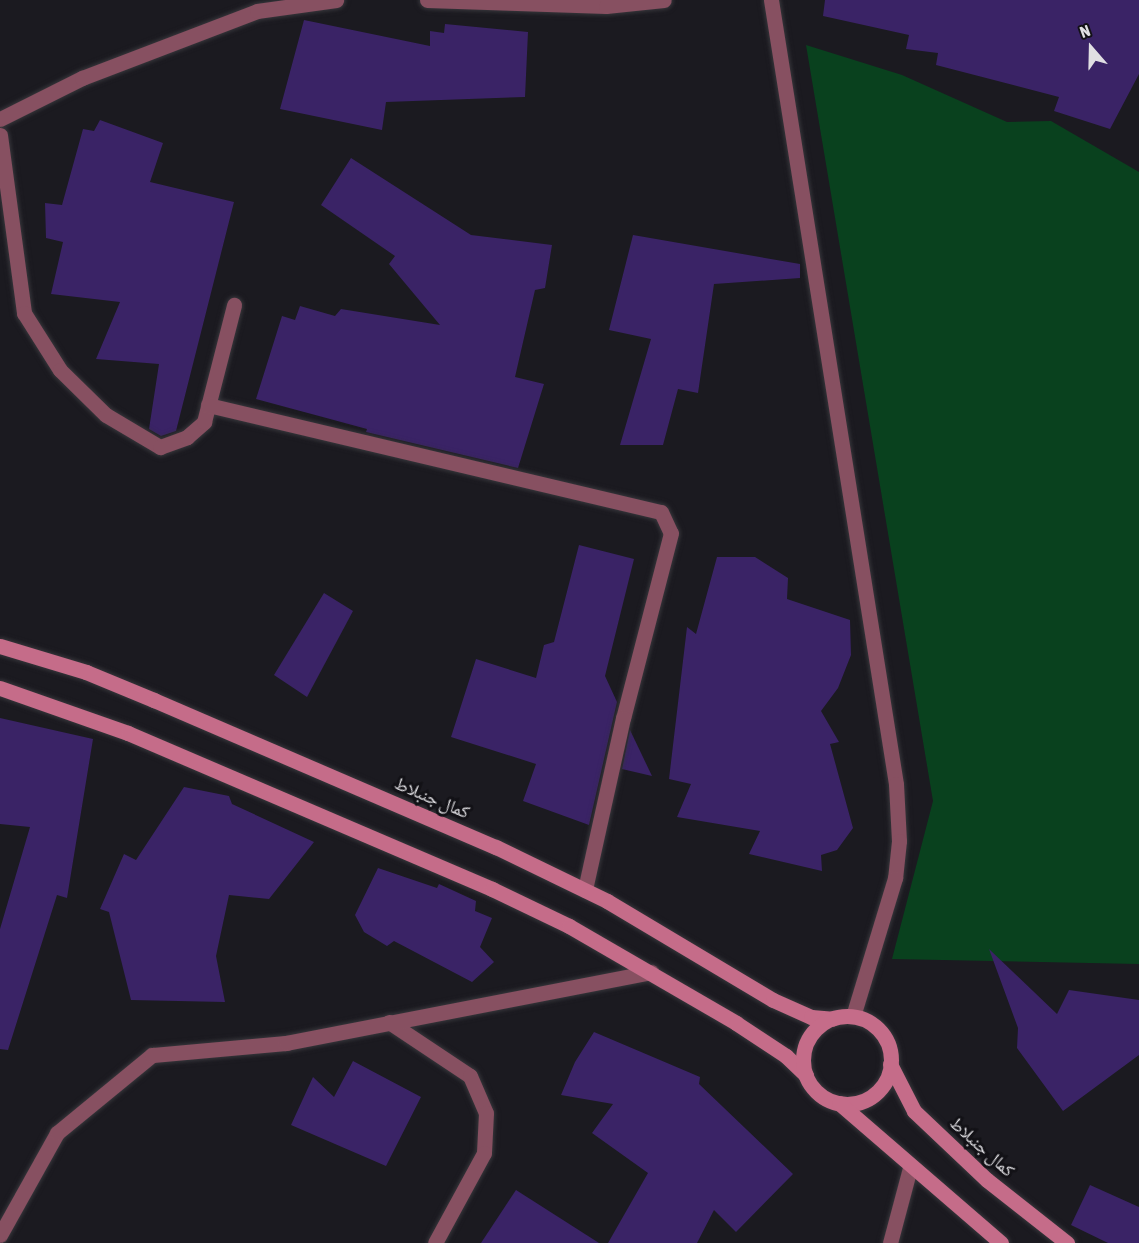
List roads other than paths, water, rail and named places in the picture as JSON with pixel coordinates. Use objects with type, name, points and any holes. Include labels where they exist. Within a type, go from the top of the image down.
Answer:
[{"type":"main road","name":"كمال جنبلاط","points":[[0,646],[86,672],[496,847],[585,890],[773,999],[811,1017],[832,1019]]},
{"type":"main road","points":[[0,688],[128,733],[492,889],[651,972],[776,1049],[806,1075],[825,1098],[839,1103],[910,1168],[1000,1243]]},
{"type":"main road","points":[[806,1075],[805,1045],[813,1032],[832,1019],[853,1016],[877,1028],[890,1051],[890,1064],[884,1083],[869,1098],[839,1103]]},
{"type":"main road","name":"كمال جنبلاط","points":[[890,1064],[922,1119],[987,1180],[1067,1243]]},
{"type":"street","points":[[0,119],[82,78],[257,11],[336,0]]},
{"type":"street","points":[[427,0],[606,6],[664,0]]},
{"type":"street","points":[[771,0],[896,784],[899,841],[894,878],[853,1016]]},
{"type":"street","points":[[0,135],[24,313],[60,370],[106,415],[160,447],[188,437],[204,422],[234,305]]},
{"type":"street","points":[[208,405],[662,512],[671,533],[622,718],[585,890]]},
{"type":"street","points":[[0,1235],[57,1133],[152,1055],[286,1043],[651,972]]},
{"type":"street","points":[[389,1022],[470,1076],[486,1113],[484,1153],[435,1243]]},
{"type":"street","points":[[890,1243],[910,1168]]}]
